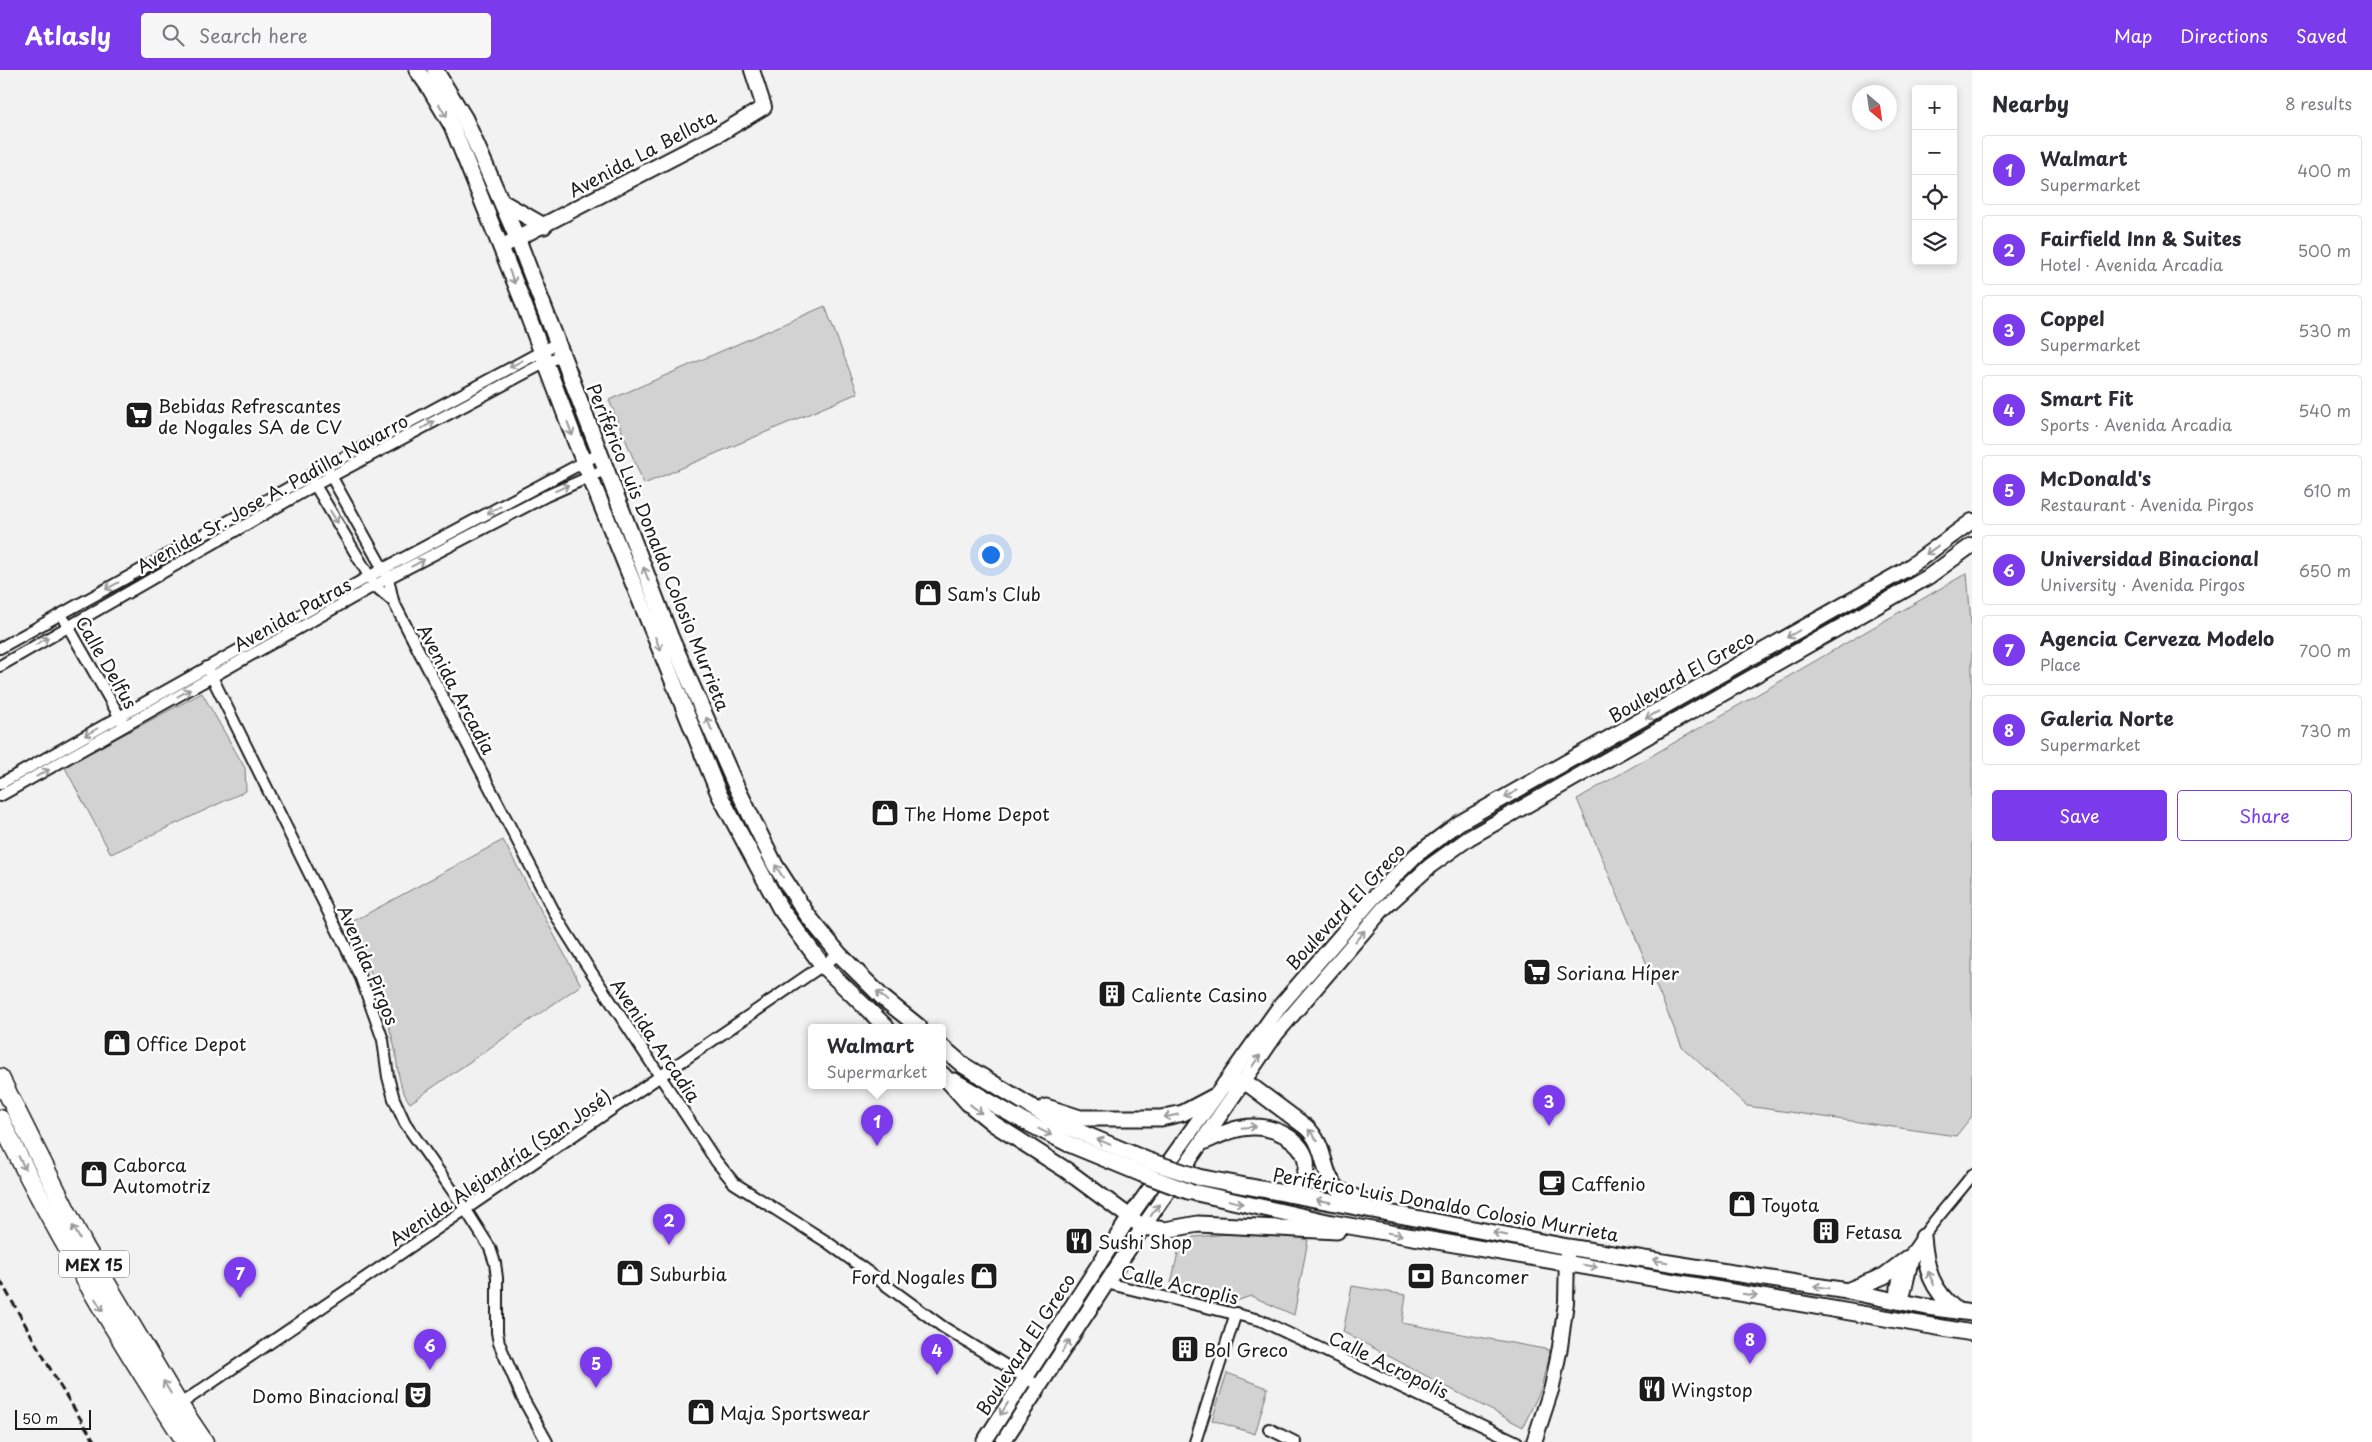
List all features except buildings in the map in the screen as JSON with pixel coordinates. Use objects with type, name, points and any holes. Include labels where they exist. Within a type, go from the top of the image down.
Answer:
[{"type":"highway","name":"MEX 15","points":[[0,1078],[71,1224],[179,1405],[204,1442]]},
{"type":"highway","name":"MEX 15","points":[[0,1119],[74,1263],[124,1347],[186,1442]]},
{"type":"main road","name":"Periférico Luis Donaldo Colosio Murrieta","points":[[417,70],[452,126],[586,468],[718,794],[780,908],[823,966],[883,1024]]},
{"type":"main road","name":"Periférico Luis Donaldo Colosio Murrieta","points":[[435,70],[464,119],[518,240],[562,349],[599,454],[667,629],[736,784],[775,865],[808,916],[840,954],[883,998],[915,1024]]},
{"type":"main road","name":"Avenida La Bellota","points":[[501,248],[721,133],[764,107],[752,70]]},
{"type":"main road","points":[[501,202],[544,226]]},
{"type":"main road","name":"Boulevard El Greco","points":[[984,1442],[1129,1218],[1280,1006],[1373,898],[1416,855],[1459,823],[1905,570],[1972,521]]},
{"type":"main road","name":"Boulevard El Greco","points":[[1003,1442],[1143,1227],[1276,1034],[1383,910],[1430,866],[1469,838],[1928,577],[1972,545]]},
{"type":"main road","points":[[1670,705],[1678,719]]},
{"type":"main road","name":"Periférico Luis Donaldo Colosio Murrieta","points":[[946,1050],[963,1065],[1058,1123],[1188,1191],[1354,1227],[1567,1262],[1972,1333]]},
{"type":"main road","name":"Periférico Luis Donaldo Colosio Murrieta","points":[[946,1076],[1014,1116],[1069,1144],[1146,1168],[1568,1247],[1847,1291],[1964,1312]]},
{"type":"main road","points":[[946,1078],[968,1103],[994,1124],[1066,1170],[1143,1227],[1165,1230],[1198,1224],[1325,1231],[1354,1227]]},
{"type":"main road","points":[[1225,1084],[1242,1082],[1251,1086],[1314,1135],[1323,1153],[1330,1180],[1336,1187],[1344,1193],[1391,1213]]},
{"type":"main road","points":[[1000,1088],[1066,1115],[1080,1118],[1161,1118],[1183,1113],[1215,1096]]},
{"type":"main road","points":[[1203,1142],[1235,1129],[1257,1126],[1290,1137],[1299,1146],[1306,1163],[1302,1179],[1288,1194]]},
{"type":"main road","points":[[1534,1442],[1552,1387],[1560,1347],[1566,1302],[1568,1247]]},
{"type":"main road","points":[[1847,1291],[1884,1276],[1916,1247],[1942,1299],[1964,1312]]},
{"type":"main road","points":[[1835,1308],[1848,1302],[1880,1305],[1898,1301],[1938,1321],[1949,1330]]},
{"type":"street","name":"Avenida Sr. Jose A. Padilla Navarro","points":[[0,648],[326,466],[469,390],[562,349]]},
{"type":"street","name":"Avenida Sr. Jose A. Padilla Navarro","points":[[0,666],[331,476],[474,400],[543,357]]},
{"type":"street","points":[[469,390],[474,400]]},
{"type":"street","name":"Avenida Patras","points":[[0,784],[370,576],[385,574],[586,468],[599,454]]},
{"type":"street","name":"Avenida Arcadia","points":[[326,466],[385,574],[393,601],[559,920],[716,1161],[734,1183],[827,1242],[943,1327],[1039,1386]]},
{"type":"street","name":"Avenida Patras","points":[[586,468],[605,470]]},
{"type":"street","name":"Avenida Arcadia","points":[[309,476],[375,586],[393,601]]},
{"type":"street","name":"Avenida Patras","points":[[0,796],[375,586],[385,574]]},
{"type":"street","name":"Calle Delfus","points":[[61,614],[125,726]]},
{"type":"street","name":"Avenida Pirgos","points":[[208,667],[361,978],[383,1040],[394,1099],[405,1123],[466,1210],[490,1248],[495,1263],[499,1343],[522,1397],[547,1442]]},
{"type":"street","name":"Avenida Alejandría (San José)","points":[[179,1405],[840,954]]},
{"type":"street","points":[[1898,1301],[1905,1294],[1916,1247],[1972,1175]]},
{"type":"street","name":"Calle Acroplis","points":[[1106,1284],[1246,1316]]},
{"type":"street","points":[[1195,1442],[1236,1313]]},
{"type":"street","name":"Calle Acropolis","points":[[1246,1316],[1260,1320],[1516,1442]]},
{"type":"street","points":[[1269,1429],[1295,1442]]},
{"type":"shaded area","points":[[825,306],[858,393],[644,484],[609,400]]},
{"type":"shaded area","points":[[1967,573],[1972,635],[1972,1116],[1956,1136],[1747,1106],[1682,1047],[1577,799]]},
{"type":"shaded area","points":[[202,693],[245,768],[246,791],[111,854],[64,766]]},
{"type":"shaded area","points":[[503,840],[581,985],[410,1103],[402,1087],[388,1022],[350,923]]},
{"type":"shaded area","points":[[1251,1232],[1287,1235],[1308,1240],[1294,1315],[1251,1296],[1236,1301],[1171,1283],[1180,1244],[1194,1237]]},
{"type":"shaded area","points":[[1352,1286],[1406,1295],[1402,1323],[1550,1350],[1541,1389],[1523,1427],[1343,1332]]},
{"type":"shaded area","points":[[1227,1373],[1268,1388],[1255,1434],[1212,1420]]},
{"type":"railway","points":[[0,1280],[60,1386],[95,1442]]},
{"type":"place","name":"Bebidas Refrescantes de Nogales SA de CV","points":[[139,415]]},
{"type":"place","name":"Sam's Club","points":[[928,593]]},
{"type":"place","name":"The Home Depot","points":[[885,813]]},
{"type":"place","name":"Soriana Híper","points":[[1537,972]]},
{"type":"place","name":"Caliente Casino","points":[[1112,994]]},
{"type":"place","name":"Office Depot","points":[[117,1043]]},
{"type":"place","name":"Coppel","points":[[1549,1126]]},
{"type":"place","name":"Walmart","points":[[877,1146]]},
{"type":"place","name":"Caborca Automotriz","points":[[94,1174]]},
{"type":"place","name":"Caffenio","points":[[1552,1183]]},
{"type":"place","name":"Toyota","points":[[1742,1204]]},
{"type":"place","name":"Fetasa","points":[[1826,1231]]},
{"type":"place","name":"Sushi Shop","points":[[1079,1241]]},
{"type":"place","name":"Fairfield Inn & Suites","points":[[669,1245]]},
{"type":"place","name":"Suburbia","points":[[630,1273]]},
{"type":"place","name":"Ford Nogales","points":[[984,1276]]},
{"type":"place","name":"Bancomer","points":[[1421,1276]]},
{"type":"place","name":"Agencia Cerveza Modelo","points":[[240,1298]]},
{"type":"place","name":"Bol Greco","points":[[1185,1349]]},
{"type":"place","name":"Galeria Norte","points":[[1750,1364]]},
{"type":"place","name":"Universidad Binacional","points":[[430,1370]]},
{"type":"place","name":"Smart Fit","points":[[937,1375]]},
{"type":"place","name":"McDonald's","points":[[596,1388]]},
{"type":"place","name":"Wingstop","points":[[1652,1389]]},
{"type":"place","name":"Domo Binacional","points":[[418,1395]]},
{"type":"place","name":"Maja Sportswear","points":[[701,1412]]}]
